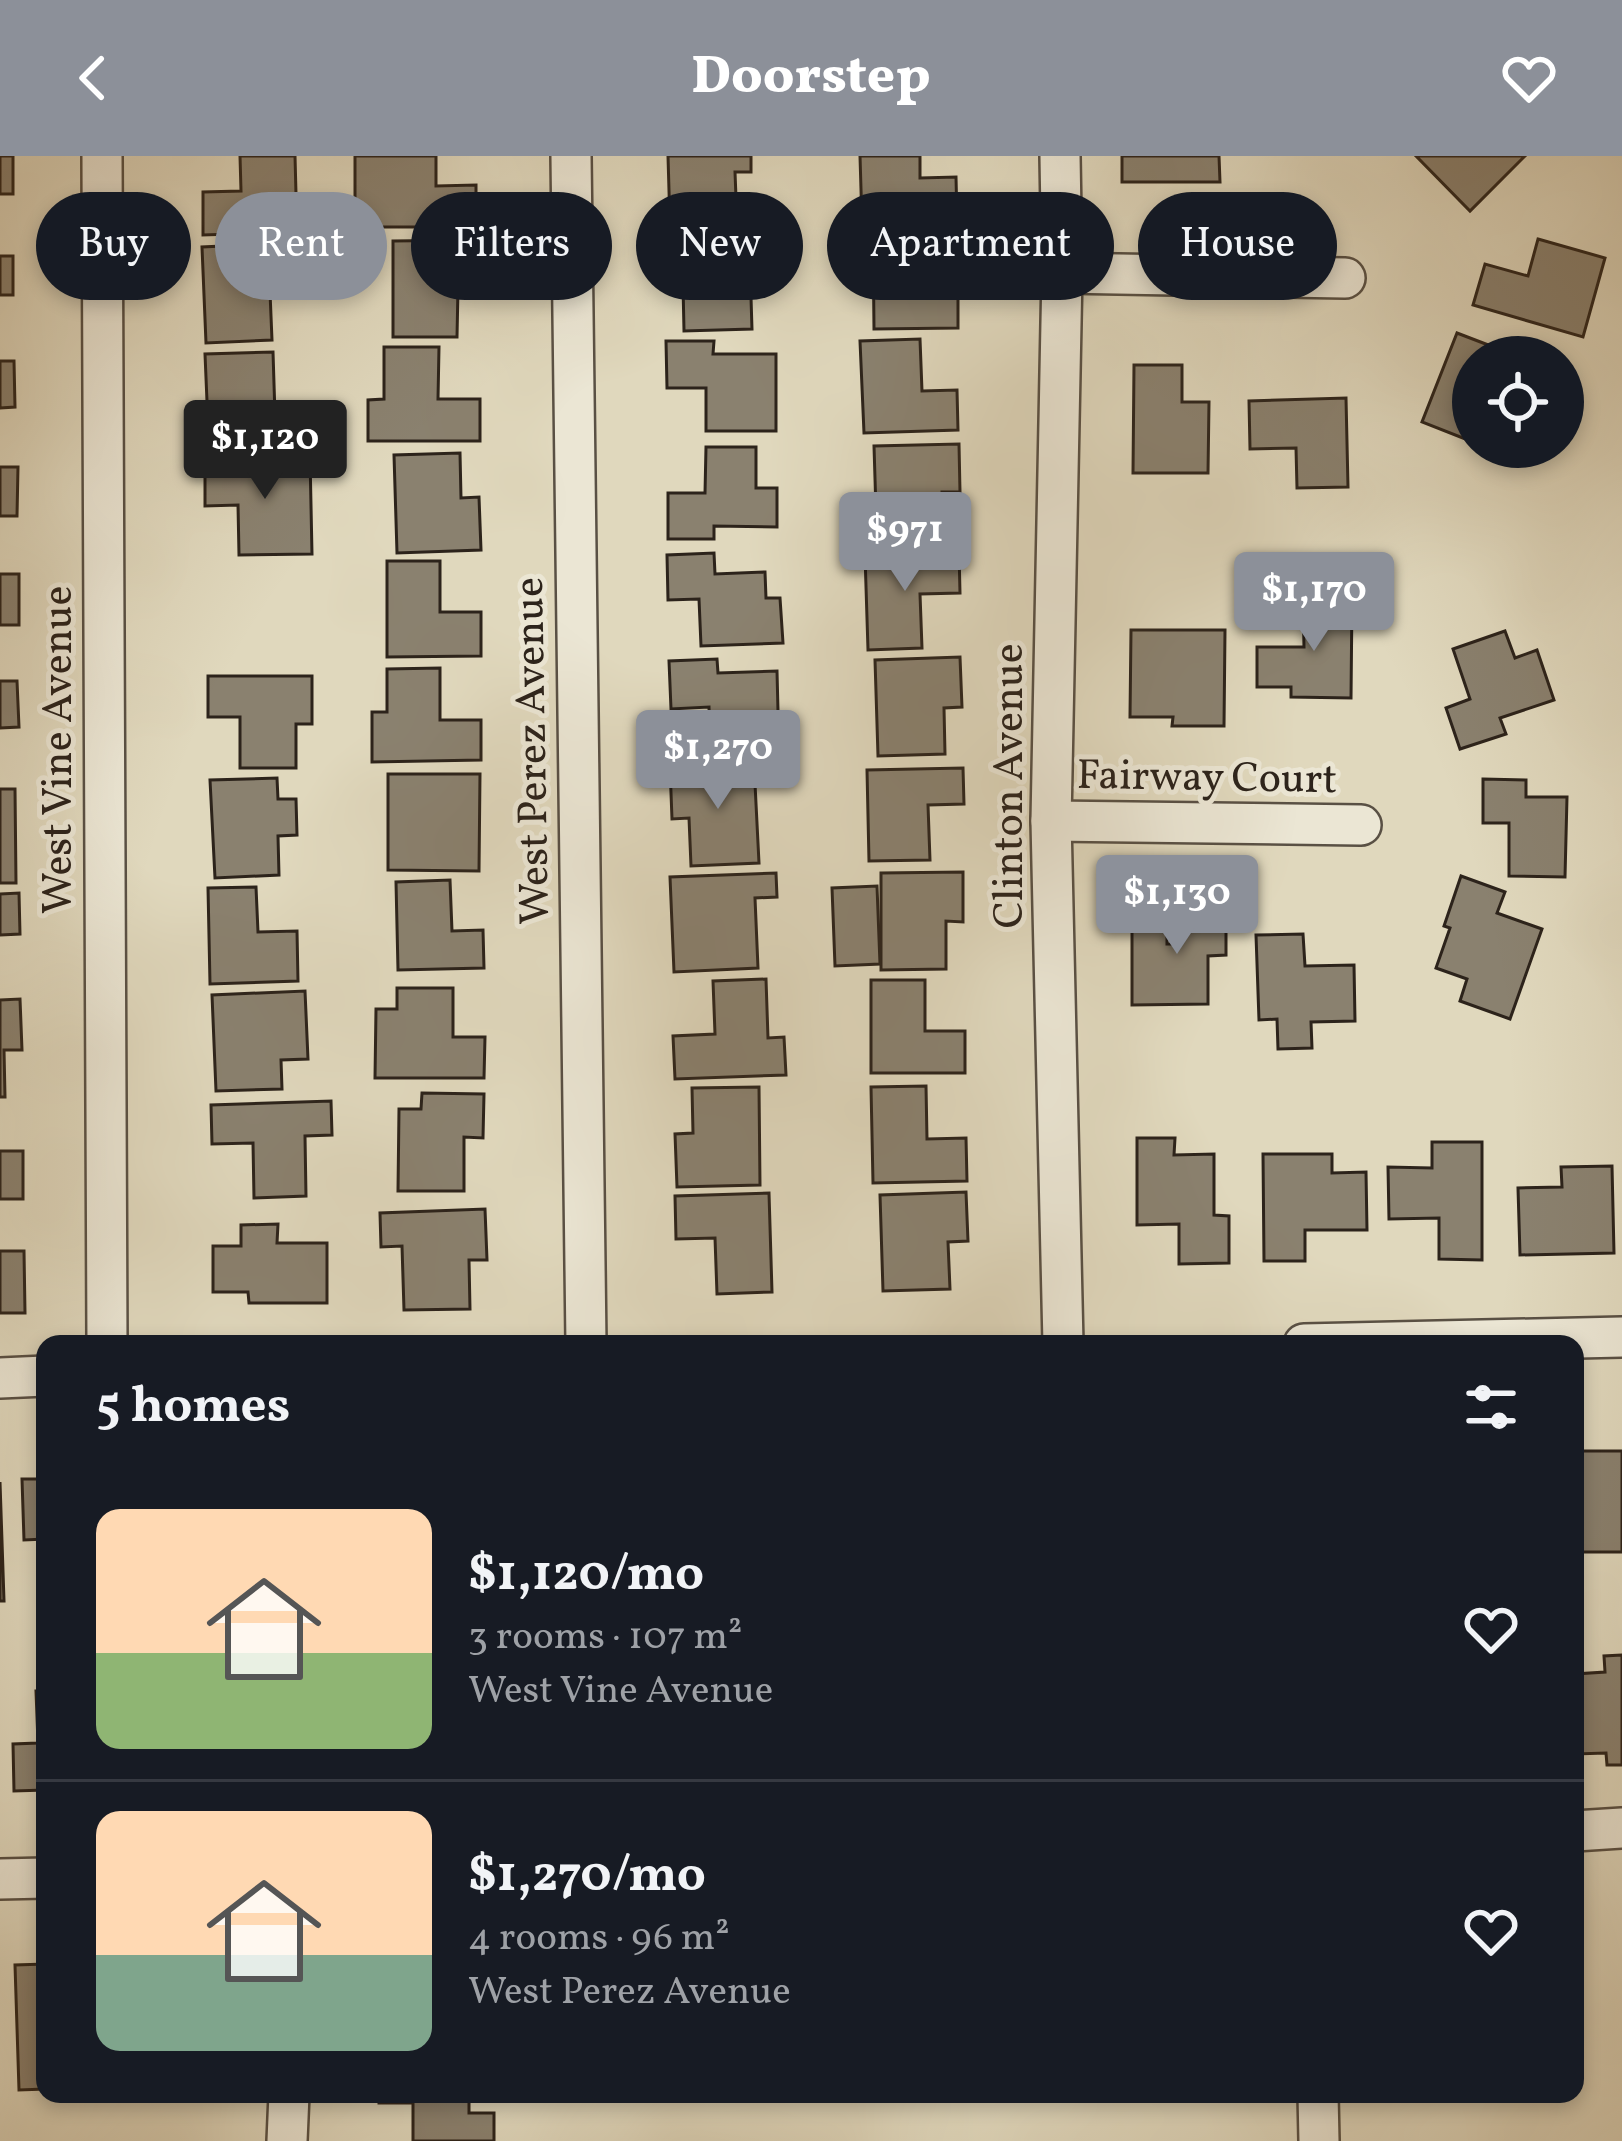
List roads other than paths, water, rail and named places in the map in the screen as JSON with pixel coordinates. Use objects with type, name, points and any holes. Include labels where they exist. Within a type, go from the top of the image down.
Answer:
[{"type":"street","name":"West Vine Avenue","points":[[102,156],[106,1335]]},
{"type":"street","name":"West Perez Avenue","points":[[571,156],[586,1335]]},
{"type":"street","name":"Clinton Avenue","points":[[1060,156],[1061,192]]},
{"type":"street","points":[[1114,274],[1345,278]]},
{"type":"street","name":"Clinton Avenue","points":[[1061,300],[1051,820],[1063,1335]]},
{"type":"street","name":"Fairway Court","points":[[1051,820],[1361,825]]},
{"type":"street","points":[[1584,1337],[1622,1336]]},
{"type":"street","points":[[0,1378],[36,1376]]},
{"type":"street","points":[[1584,1830],[1622,1828]]},
{"type":"street","points":[[0,1879],[36,1879]]},
{"type":"street","points":[[287,2141],[289,2103]]},
{"type":"street","points":[[1318,2103],[1319,2141]]}]
